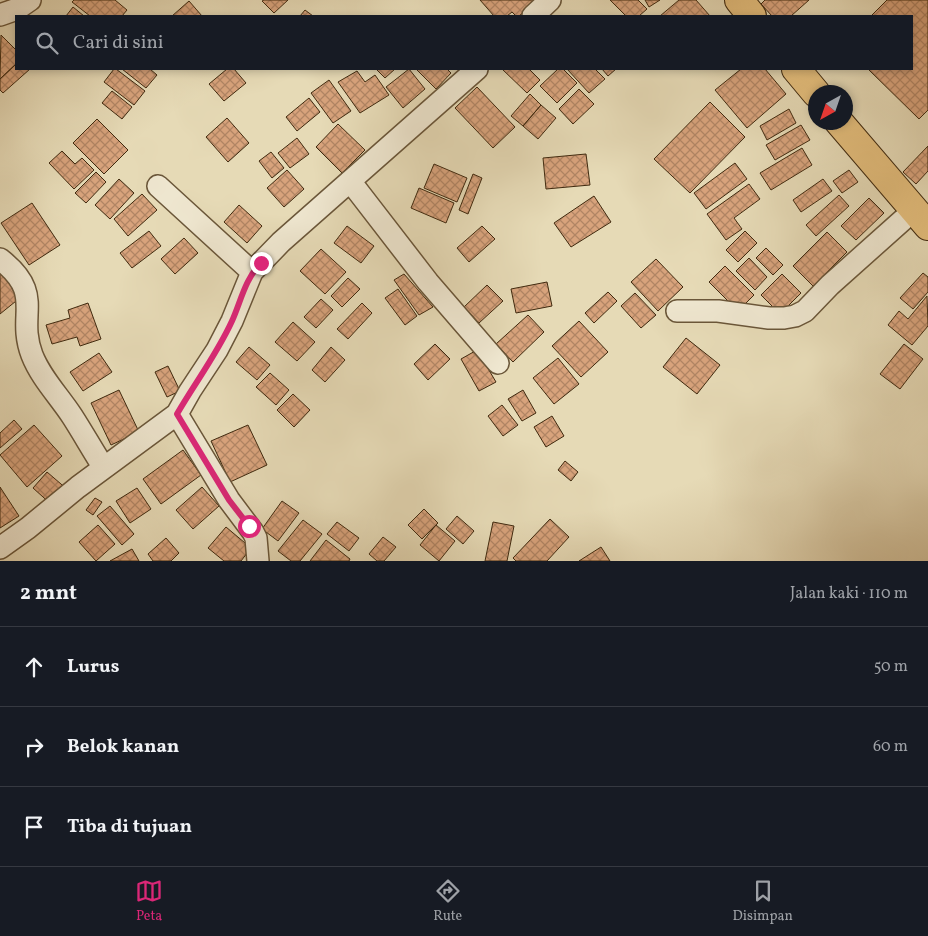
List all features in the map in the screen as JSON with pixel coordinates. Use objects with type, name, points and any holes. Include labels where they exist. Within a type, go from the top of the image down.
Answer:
[{"type":"main road","points":[[739,0],[751,15]]},
{"type":"main road","points":[[797,70],[809,85]]},
{"type":"main road","points":[[846,130],[921,218]]},
{"type":"street","points":[[0,15],[17,9],[30,0]]},
{"type":"street","points":[[534,15],[550,0]]},
{"type":"street","points":[[0,548],[177,414],[221,343],[252,272],[281,242],[476,70]]},
{"type":"street","points":[[350,181],[428,282],[498,363]]},
{"type":"street","points":[[158,186],[252,272]]},
{"type":"street","points":[[677,311],[718,311],[776,318],[795,316],[805,311],[830,285],[921,218]]},
{"type":"street","points":[[0,259],[16,273],[27,292],[27,335],[33,358],[104,468]]},
{"type":"street","points":[[177,414],[229,500],[253,532],[256,538],[258,561]]},
{"type":"building","points":[[74,0],[115,0],[127,10],[123,15],[89,15],[72,2]]},
{"type":"building","points":[[288,0],[274,13],[262,1]]},
{"type":"building","points":[[480,0],[538,0],[520,15],[515,15],[512,12],[508,15],[493,15]]},
{"type":"building","points":[[610,0],[638,0],[647,9],[640,15],[625,15]]},
{"type":"building","points":[[645,0],[660,0],[649,7]]},
{"type":"building","points":[[679,0],[696,0],[709,15],[661,15]]},
{"type":"building","points":[[765,0],[809,0],[792,15],[771,15],[761,4]]},
{"type":"building","points":[[887,0],[928,0],[928,110],[919,119],[869,70],[913,70],[913,15],[872,15]]},
{"type":"building","points":[[189,1],[201,15],[173,15]]},
{"type":"building","points":[[73,7],[83,15],[67,15]]},
{"type":"building","points":[[305,10],[312,15],[301,15]]},
{"type":"building","points":[[1,35],[15,49],[15,65],[0,79]]},
{"type":"building","points":[[15,65],[15,70],[29,70],[3,93],[0,90],[0,79]]},
{"type":"building","points":[[113,70],[117,70],[145,91],[134,105],[104,82]]},
{"type":"building","points":[[123,70],[151,70],[157,75],[146,88]]},
{"type":"building","points":[[226,70],[235,70],[246,83],[224,101],[209,84]]},
{"type":"building","points":[[377,70],[394,70],[385,78]]},
{"type":"building","points":[[410,70],[425,89],[403,108],[386,87]]},
{"type":"building","points":[[417,70],[448,70],[451,73],[436,89]]},
{"type":"building","points":[[503,70],[530,70],[540,80],[527,93]]},
{"type":"building","points":[[557,70],[564,70],[577,83],[557,103],[540,86]]},
{"type":"building","points":[[568,70],[596,70],[605,79],[589,93]]},
{"type":"building","points":[[603,70],[615,70],[608,76]]},
{"type":"building","points":[[740,70],[766,70],[786,94],[747,128],[715,90]]},
{"type":"building","points":[[357,71],[365,82],[375,75],[389,95],[360,113],[338,82]]},
{"type":"building","points":[[329,80],[351,111],[333,123],[311,93]]},
{"type":"building","points":[[477,87],[515,127],[493,148],[455,108]]},
{"type":"building","points":[[579,89],[594,104],[573,124],[559,109]]},
{"type":"building","points":[[112,91],[132,107],[122,119],[102,103]]},
{"type":"building","points":[[530,94],[541,105],[523,126],[511,116]]},
{"type":"building","points":[[309,98],[320,112],[297,131],[286,117]]},
{"type":"building","points":[[710,102],[745,137],[690,193],[654,159]]},
{"type":"building","points":[[541,105],[556,118],[538,139],[523,126]]},
{"type":"building","points":[[789,109],[796,123],[767,140],[760,126]]},
{"type":"building","points":[[227,118],[249,143],[228,162],[206,137]]},
{"type":"building","points":[[97,119],[128,150],[104,174],[73,143]]},
{"type":"building","points":[[338,124],[365,150],[342,173],[316,147]]},
{"type":"building","points":[[801,125],[810,140],[775,160],[766,145]]},
{"type":"building","points":[[297,138],[309,154],[290,168],[278,153]]},
{"type":"building","points":[[928,146],[928,171],[916,184],[903,172]]},
{"type":"building","points":[[802,148],[812,165],[771,190],[760,173]]},
{"type":"building","points":[[62,151],[75,164],[82,158],[94,170],[74,189],[49,163]]},
{"type":"building","points":[[271,152],[284,168],[272,178],[259,161]]},
{"type":"building","points":[[586,154],[590,185],[546,189],[543,158]]},
{"type":"building","points":[[735,163],[747,179],[706,209],[694,193]]},
{"type":"building","points":[[434,164],[467,178],[457,202],[424,188]]},
{"type":"building","points":[[287,170],[304,189],[284,207],[267,188]]},
{"type":"building","points":[[849,170],[858,182],[842,193],[833,181]]},
{"type":"building","points":[[96,172],[106,182],[86,203],[75,193]]},
{"type":"building","points":[[473,174],[482,178],[468,214],[459,210]]},
{"type":"building","points":[[119,179],[134,193],[110,219],[95,205]]},
{"type":"building","points":[[823,179],[832,191],[801,212],[793,200]]},
{"type":"building","points":[[749,184],[760,199],[734,218],[742,229],[726,240],[707,214]]},
{"type":"building","points":[[419,188],[454,203],[446,223],[411,208]]},
{"type":"building","points":[[142,194],[157,210],[128,236],[114,219]]},
{"type":"building","points":[[839,195],[849,206],[816,236],[806,225]]},
{"type":"building","points":[[594,196],[611,222],[571,247],[554,223]]},
{"type":"building","points":[[869,198],[884,213],[856,240],[841,226]]},
{"type":"building","points":[[32,203],[60,245],[29,265],[1,223]]},
{"type":"building","points":[[239,205],[262,226],[247,243],[224,222]]},
{"type":"building","points":[[347,226],[374,246],[361,263],[334,243]]},
{"type":"building","points":[[482,226],[495,239],[469,262],[457,248]]},
{"type":"building","points":[[149,231],[161,246],[132,268],[120,253]]},
{"type":"building","points":[[745,231],[757,243],[738,262],[726,250]]},
{"type":"building","points":[[827,232],[847,252],[813,286],[793,266]]},
{"type":"building","points":[[184,238],[198,253],[175,274],[161,259]]},
{"type":"building","points":[[766,248],[783,265],[773,275],[756,258]]},
{"type":"building","points":[[321,249],[346,272],[325,294],[300,271]]},
{"type":"building","points":[[749,258],[767,277],[755,290],[736,271]]},
{"type":"building","points":[[656,259],[683,287],[658,311],[631,282]]},
{"type":"building","points":[[725,266],[754,295],[738,311],[709,282]]},
{"type":"building","points":[[0,272],[21,297],[0,314]]},
{"type":"building","points":[[923,273],[928,277],[928,292],[913,309],[900,298]]},
{"type":"building","points":[[404,274],[433,307],[419,315],[394,280]]},
{"type":"building","points":[[782,274],[801,293],[780,314],[761,295]]},
{"type":"building","points":[[348,278],[360,289],[342,307],[331,296]]},
{"type":"building","points":[[547,282],[552,306],[516,313],[511,289]]},
{"type":"building","points":[[487,285],[503,301],[479,323],[464,307]]},
{"type":"building","points":[[398,289],[417,316],[405,325],[385,298]]},
{"type":"building","points":[[608,292],[617,301],[594,323],[585,313]]},
{"type":"building","points":[[635,293],[656,315],[641,328],[621,306]]},
{"type":"building","points":[[927,296],[928,326],[912,345],[888,325],[899,311],[908,319]]},
{"type":"building","points":[[321,299],[333,310],[316,328],[304,317]]},
{"type":"building","points":[[88,303],[101,339],[80,346],[77,337],[52,344],[46,325],[70,318],[68,310]]},
{"type":"building","points":[[362,303],[372,313],[348,339],[337,329]]},
{"type":"building","points":[[528,315],[544,332],[513,362],[496,344]]},
{"type":"building","points":[[579,321],[608,352],[581,377],[552,346]]},
{"type":"building","points":[[293,322],[315,342],[297,361],[275,342]]},
{"type":"building","points":[[686,338],[720,365],[697,394],[663,367]]},
{"type":"building","points":[[435,344],[450,359],[428,380],[414,364]]},
{"type":"building","points":[[904,344],[923,359],[900,389],[880,374]]},
{"type":"building","points":[[249,347],[270,365],[257,380],[236,362]]},
{"type":"building","points":[[331,347],[345,360],[325,382],[312,370]]},
{"type":"building","points":[[477,350],[496,382],[479,391],[461,359]]},
{"type":"building","points":[[99,353],[112,372],[83,391],[70,372]]},
{"type":"building","points":[[558,358],[579,384],[554,404],[533,378]]},
{"type":"building","points":[[168,366],[180,391],[167,397],[155,372]]},
{"type":"building","points":[[270,373],[289,390],[276,405],[256,387]]},
{"type":"building","points":[[119,390],[139,432],[111,445],[91,403]]},
{"type":"building","points":[[523,390],[536,413],[522,421],[508,399]]},
{"type":"building","points":[[293,394],[310,410],[294,427],[277,410]]},
{"type":"building","points":[[502,405],[518,425],[503,436],[488,416]]},
{"type":"building","points":[[552,416],[564,436],[546,447],[534,427]]},
{"type":"building","points":[[14,420],[22,429],[0,448],[0,433]]},
{"type":"building","points":[[34,425],[62,456],[27,487],[0,455]]},
{"type":"building","points":[[248,425],[267,465],[230,482],[211,441]]},
{"type":"building","points":[[183,450],[201,475],[161,504],[143,479]]},
{"type":"building","points":[[565,461],[578,472],[571,481],[558,470]]},
{"type":"building","points":[[47,472],[68,490],[53,506],[33,488]]},
{"type":"building","points":[[0,487],[19,516],[0,528]]},
{"type":"building","points":[[202,487],[219,506],[193,529],[176,510]]},
{"type":"building","points":[[137,488],[151,509],[130,523],[116,501]]},
{"type":"building","points":[[95,498],[102,502],[93,515],[86,510]]},
{"type":"building","points":[[282,501],[299,513],[278,541],[262,529]]},
{"type":"building","points":[[110,506],[134,534],[122,545],[97,516]]},
{"type":"building","points":[[424,509],[438,523],[422,539],[408,525]]},
{"type":"building","points":[[457,516],[474,531],[463,544],[446,529]]},
{"type":"building","points":[[550,519],[569,537],[547,561],[516,561],[513,558]]},
{"type":"building","points":[[303,520],[322,534],[300,561],[291,561],[278,551]]},
{"type":"building","points":[[337,522],[359,538],[349,551],[327,534]]},
{"type":"building","points":[[493,522],[514,526],[507,561],[485,561]]},
{"type":"building","points":[[98,525],[115,544],[96,561],[79,542]]},
{"type":"building","points":[[436,525],[455,541],[439,561],[420,545]]},
{"type":"building","points":[[226,527],[251,548],[241,561],[224,561],[208,548]]},
{"type":"building","points":[[383,537],[396,547],[384,561],[377,561],[369,554]]},
{"type":"building","points":[[166,538],[179,553],[171,561],[153,561],[148,554]]},
{"type":"building","points":[[326,540],[350,559],[349,561],[310,561]]},
{"type":"building","points":[[601,547],[610,561],[579,561]]},
{"type":"building","points":[[132,549],[139,561],[110,561]]},
{"type":"route","points":[[249,526],[229,500],[177,414],[190,390],[217,350],[232,321],[252,272],[261,263]]}]
